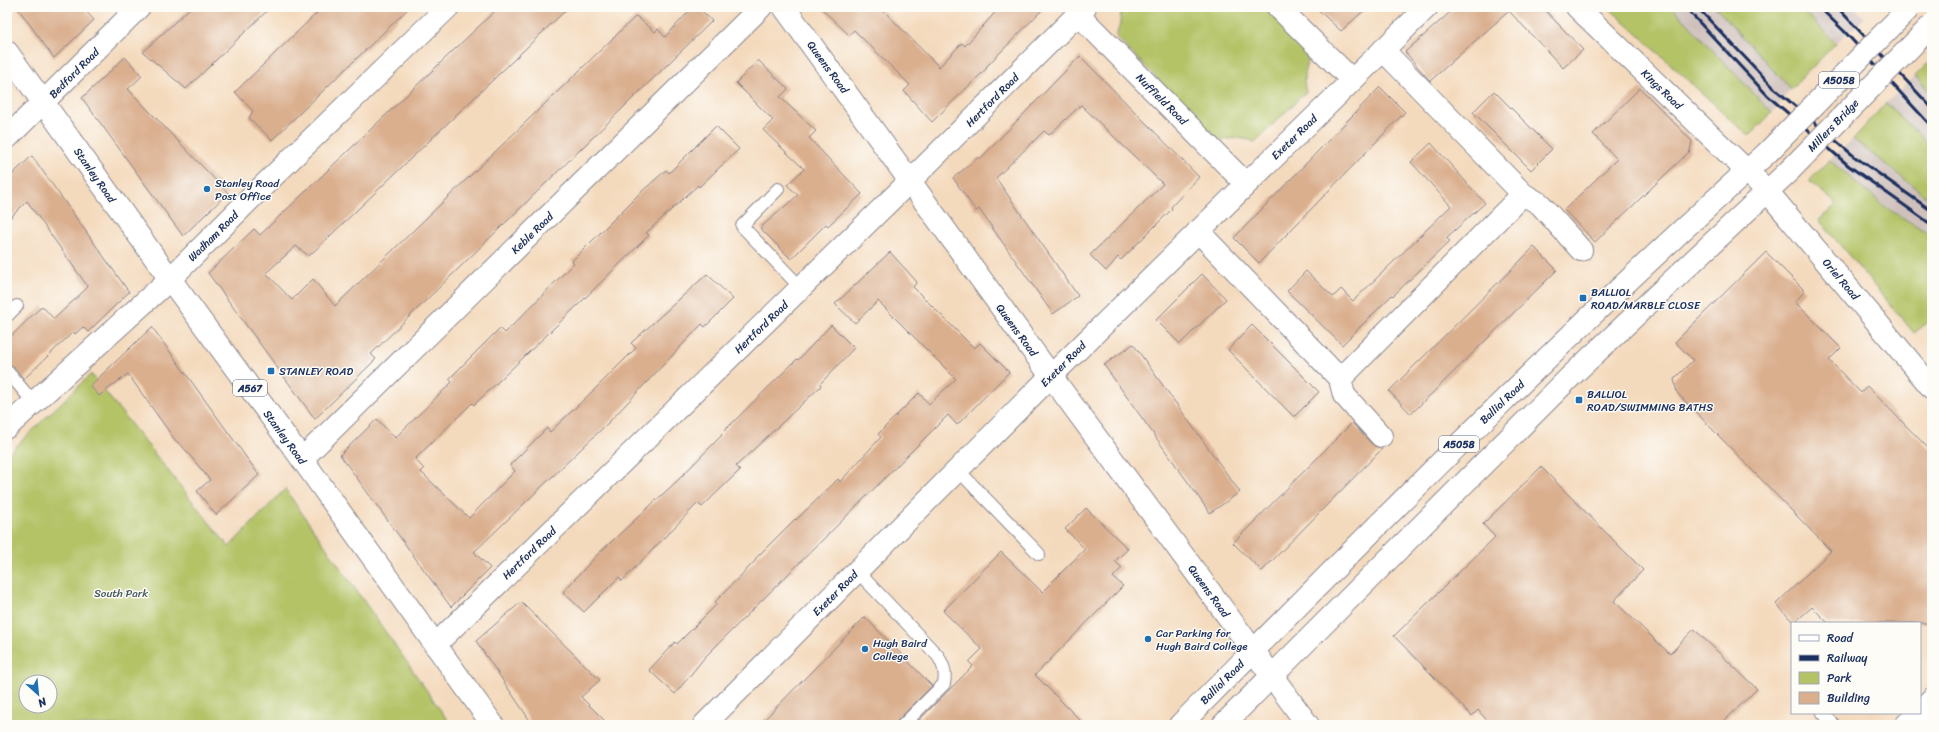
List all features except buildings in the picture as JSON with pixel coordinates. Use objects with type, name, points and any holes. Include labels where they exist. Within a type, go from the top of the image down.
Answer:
[{"type":"main road","name":"Bedford Road","points":[[7,138],[44,103],[139,7]]},
{"type":"main road","name":"Wadham Road","points":[[7,428],[170,279],[261,188],[448,7]]},
{"type":"main road","name":"Keble Road","points":[[302,459],[761,7]]},
{"type":"main road","name":"Queens Road","points":[[784,7],[1051,376],[1308,725]]},
{"type":"main road","points":[[1278,7],[1352,80]]},
{"type":"main road","name":"Exeter Road","points":[[704,725],[1051,376],[1427,7]]},
{"type":"main road","name":"Kings Road","points":[[1578,7],[1747,171]]},
{"type":"main road","name":"A5058","points":[[1747,171],[1767,153],[1910,7]]},
{"type":"main road","name":"Hertford Road","points":[[435,645],[801,288],[1082,10]]},
{"type":"main road","name":"Nuffield Road","points":[[1082,10],[1246,184]]},
{"type":"main road","name":"Millers Bridge","points":[[1767,190],[1790,170],[1932,25]]},
{"type":"main road","points":[[1383,50],[1523,194],[1540,204],[1581,250]]},
{"type":"main road","name":"Stanley Road","points":[[7,52],[493,725]]},
{"type":"main road","name":"Oriel Road","points":[[1747,171],[1767,190],[1932,388]]},
{"type":"main road","name":"Balliol Road","points":[[1180,725],[1423,479],[1615,292],[1747,171]]},
{"type":"main road","name":"A5058","points":[[1223,725],[1571,376],[1767,190]]},
{"type":"main road","points":[[1340,378],[1523,194]]},
{"type":"main road","points":[[1198,231],[1340,378],[1344,396],[1381,436]]},
{"type":"main road","points":[[1921,710],[1932,699]]},
{"type":"main road","points":[[1906,725],[1917,714]]},
{"type":"lane","points":[[778,189],[742,226],[801,288]]},
{"type":"lane","points":[[7,316],[17,306]]},
{"type":"lane","points":[[7,371],[34,402]]},
{"type":"lane","points":[[958,470],[1040,554]]},
{"type":"lane","points":[[857,571],[938,656],[946,675],[944,684],[903,725]]},
{"type":"lane","points":[[1824,714],[1834,725]]},
{"type":"shaded area","points":[[1672,7],[1715,7],[1791,89],[1772,113]]},
{"type":"shaded area","points":[[1799,7],[1854,7],[1865,18],[1836,43]]},
{"type":"shaded area","points":[[1915,76],[1932,94],[1932,147],[1886,103]]},
{"type":"shaded area","points":[[1853,139],[1932,201],[1932,235],[1888,209],[1829,160]]},
{"type":"green space","points":[[1121,7],[1265,7],[1312,54],[1304,72],[1306,92],[1255,142],[1237,138],[1219,141],[1116,37],[1120,24]]},
{"type":"green space","points":[[1608,7],[1672,7],[1772,113],[1749,136]]},
{"type":"green space","points":[[1715,7],[1799,7],[1836,43],[1791,89]]},
{"type":"green space","points":[[1932,59],[1932,94],[1915,76]]},
{"type":"green space","points":[[1886,103],[1932,147],[1932,201],[1853,139]]},
{"type":"green space","points":[[1829,160],[1888,209],[1932,235],[1932,322],[1930,321],[1914,333],[1819,220],[1837,204],[1809,181]]},
{"type":"green space","name":"South Park","points":[[91,374],[229,547],[285,489],[451,725],[7,725],[7,455]]},
{"type":"railway","points":[[1685,7],[1768,96],[1849,166],[1932,225]]},
{"type":"railway","points":[[1697,7],[1775,89],[1855,157],[1932,211]]},
{"type":"railway","points":[[1819,7],[1844,31],[1932,127]]},
{"type":"railway","points":[[1837,7],[1932,108]]},
{"type":"place","name":"Stanley Road Post Office","points":[[207,189]]},
{"type":"place","name":"BALLIOL ROAD/MARBLE CLOSE","points":[[1583,298]]},
{"type":"place","name":"STANLEY ROAD","points":[[271,371]]},
{"type":"place","name":"BALLIOL ROAD/SWIMMING BATHS","points":[[1579,400]]},
{"type":"place","name":"Car Parking for Hugh Baird College","points":[[1148,639]]},
{"type":"place","name":"Hugh Baird College","points":[[865,649]]}]
